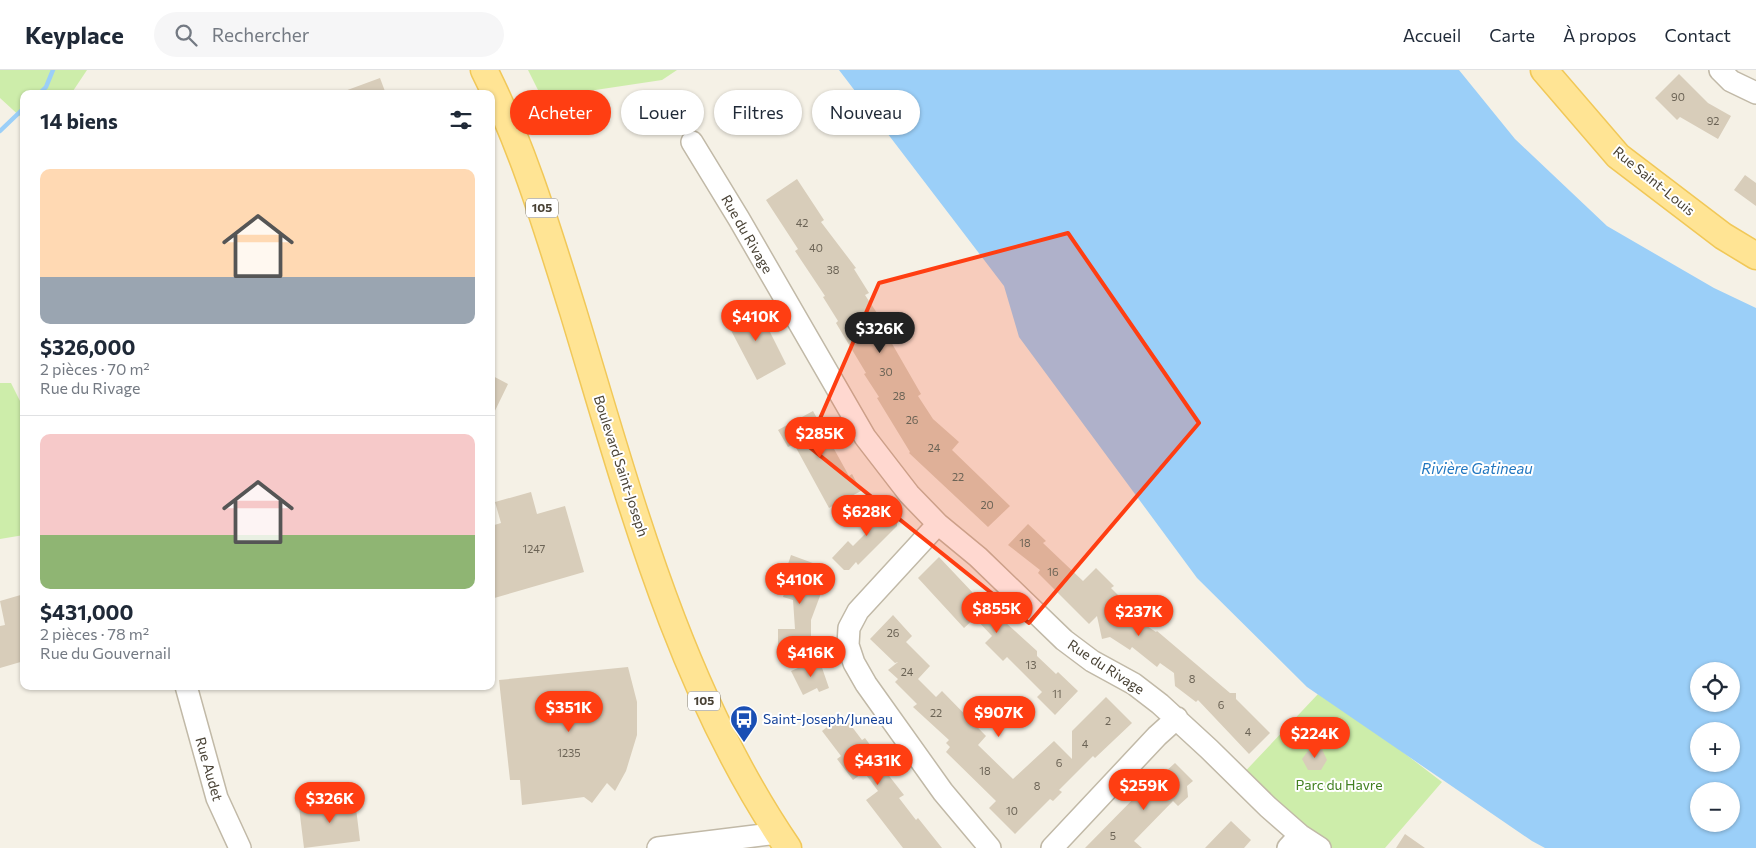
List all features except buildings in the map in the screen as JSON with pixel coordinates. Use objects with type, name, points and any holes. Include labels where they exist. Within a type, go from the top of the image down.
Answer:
[{"type":"main road","name":"Boulevard Saint-Joseph","points":[[484,70],[494,90]]},
{"type":"main road","name":"Rue Saint-Louis","points":[[1544,70],[1618,156],[1724,236],[1756,256]]},
{"type":"main road","name":"Boulevard Saint-Joseph","points":[[495,93],[510,124],[534,185],[618,459],[688,662],[713,720],[783,841]]},
{"type":"street","points":[[1720,70],[1731,82],[1756,93]]},
{"type":"street","name":"Rue du Rivage","points":[[692,142],[866,437],[894,476],[938,524],[978,557],[1082,654],[1134,684],[1177,718],[1250,790],[1294,841],[1320,848]]},
{"type":"street","points":[[938,524],[858,611],[849,628],[848,645],[854,663],[877,702],[943,792],[990,848]]},
{"type":"street","name":"Rue Audet","points":[[187,690],[217,798],[240,848]]},
{"type":"street","points":[[1052,848],[1157,736],[1177,718]]},
{"type":"street","points":[[658,848],[783,841]]},
{"type":"highlighted area","points":[[1068,233],[1199,423],[1029,623],[808,446],[879,283]]},
{"type":"green space","points":[[0,70],[87,70],[74,90],[20,90],[20,116],[0,98]]},
{"type":"green space","points":[[528,70],[677,70],[662,80],[595,90],[538,90]]},
{"type":"green space","points":[[0,383],[11,383],[20,401],[20,536],[0,539]]},
{"type":"green space","name":"Parc du Havre","points":[[1318,694],[1391,743],[1442,782],[1385,848],[1320,848],[1238,779]]},
{"type":"water","name":"Rivière Gatineau","points":[[839,70],[1459,70],[1515,139],[1607,226],[1714,288],[1756,308],[1756,848],[1545,848],[1307,687],[1197,578],[1019,337],[1004,286],[889,135],[920,135],[920,90],[854,90]]},
{"type":"waterway","points":[[43,90],[53,70]]},
{"type":"waterway","points":[[0,131],[20,112]]},
{"type":"place","name":"Saint-Joseph/Juneau","points":[[744,743]]}]
